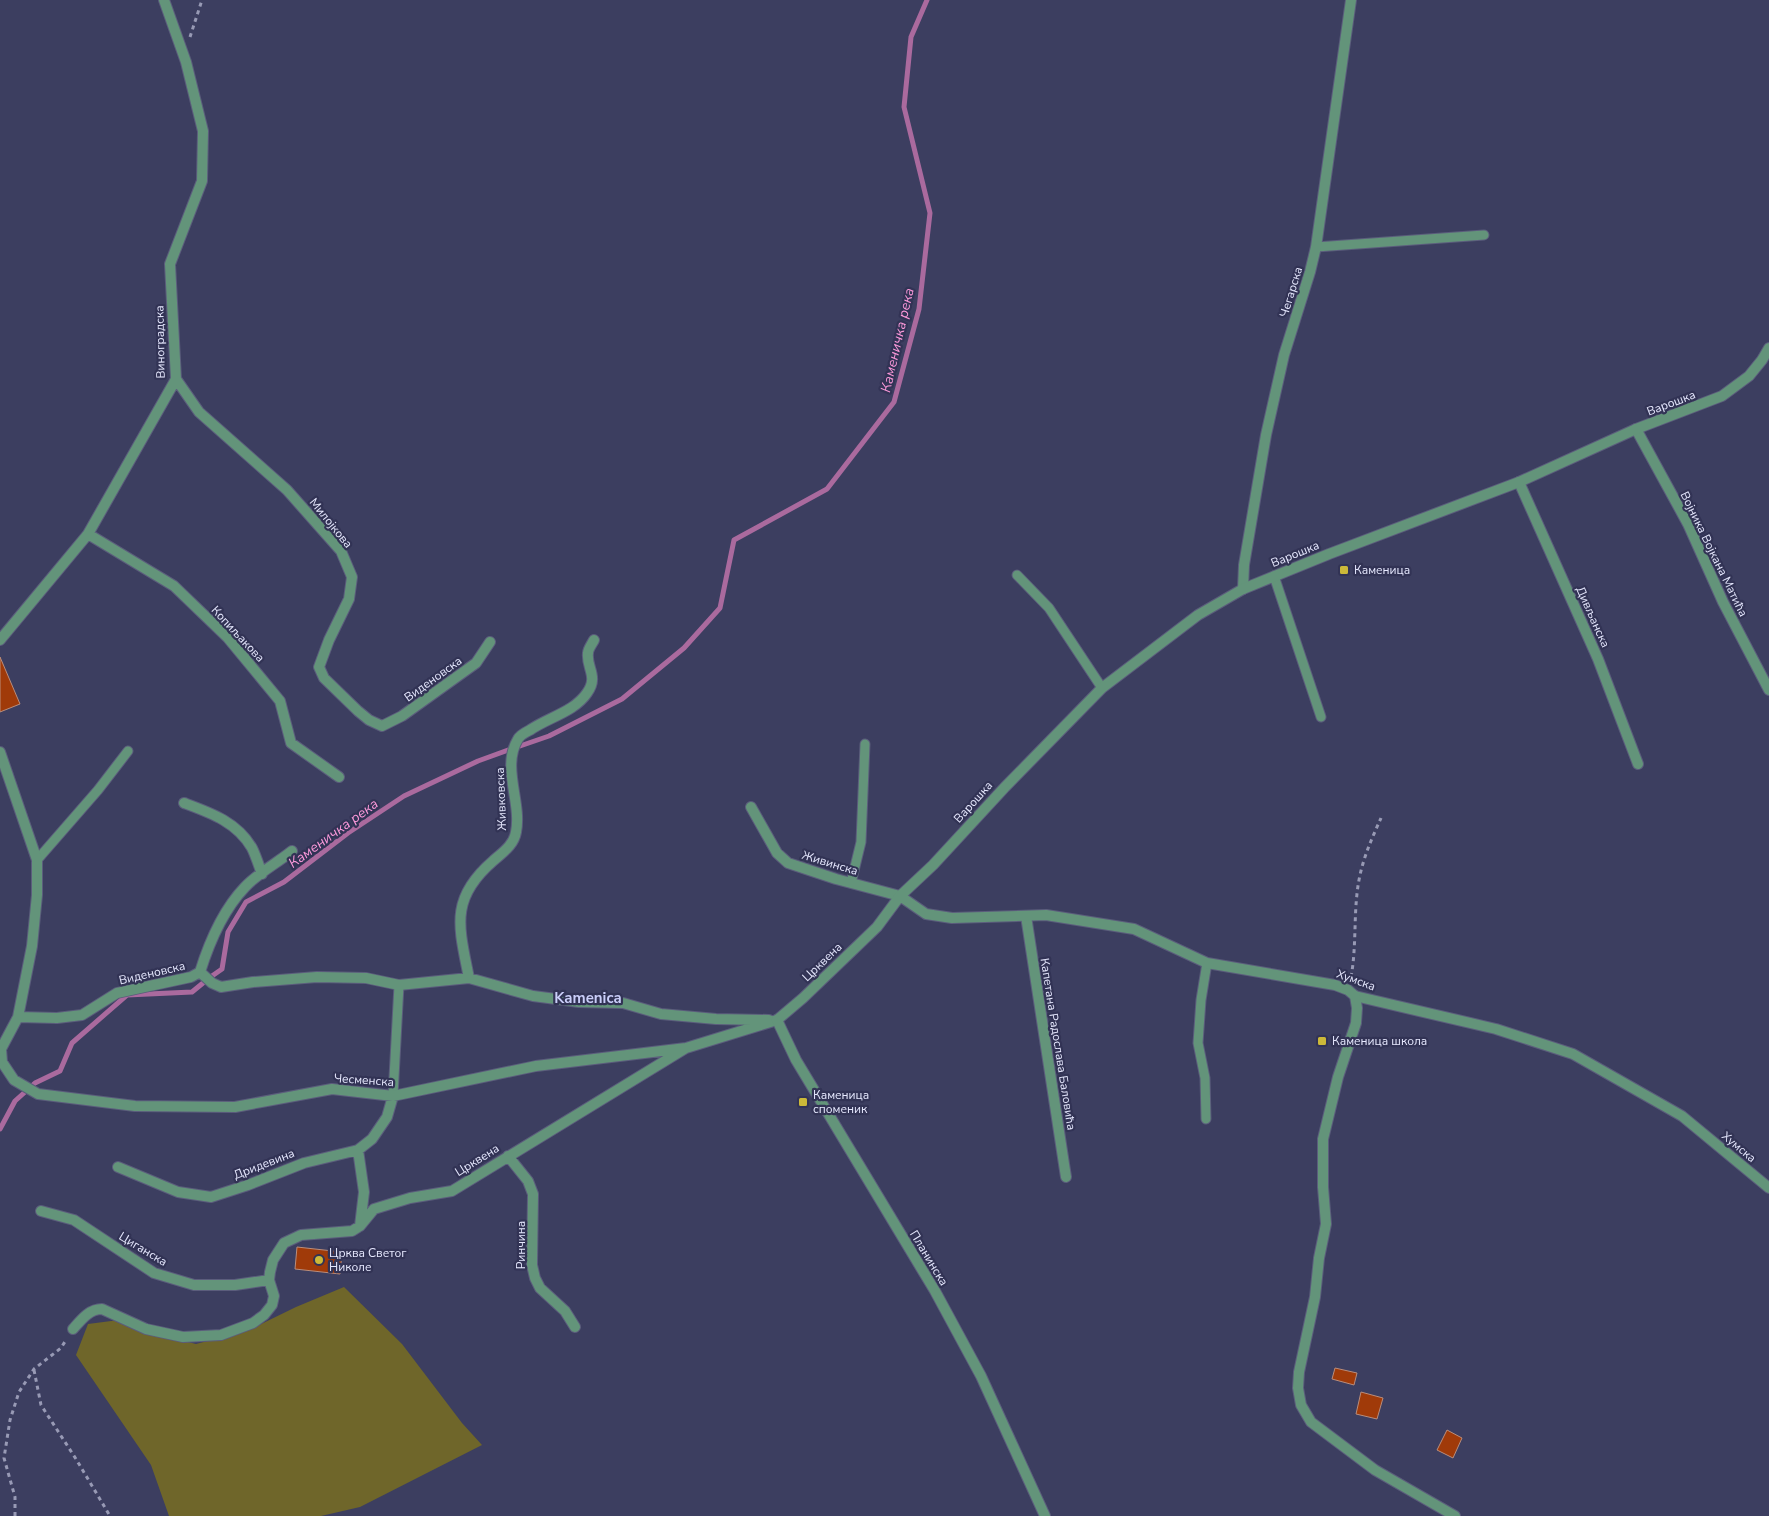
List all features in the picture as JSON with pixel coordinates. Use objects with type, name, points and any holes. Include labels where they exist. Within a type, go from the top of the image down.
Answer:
[{"type":"street","name":"Виноградска","points":[[0,640],[88,534],[176,379],[170,264],[202,181],[203,131],[183,55],[164,0]]},
{"type":"street","name":"Чегарска","points":[[1243,589],[1244,565],[1266,434],[1284,355],[1316,247],[1351,0]]},
{"type":"street","name":"Варошка","points":[[900,896],[933,865],[1005,786],[1102,688],[1198,615],[1243,589],[1274,576],[1519,482],[1636,429],[1722,396],[1749,376],[1769,348]]},
{"type":"street","name":"Милојкова","points":[[176,379],[199,412],[287,490],[340,550],[352,577],[349,599],[329,640],[319,667],[324,678],[358,711],[369,720],[382,726]]},
{"type":"street","name":"Војника Војкана Матића","points":[[1636,429],[1688,524],[1723,602],[1769,690]]},
{"type":"street","name":"Дивљанска","points":[[1519,482],[1598,659],[1638,764]]},
{"type":"street","name":"Копиљакова","points":[[88,534],[174,586],[228,638],[280,701],[291,743],[338,777]]},
{"type":"street","name":"Живковска","points":[[469,978],[460,931],[462,900],[478,874],[511,844],[516,832],[512,757],[519,737],[540,722],[578,705],[588,692],[593,677],[588,653],[594,640]]},
{"type":"street","name":"Виденовска","points":[[382,726],[402,716],[476,663],[490,642]]},
{"type":"street","points":[[0,752],[37,860],[37,894],[32,946],[18,1017]]},
{"type":"street","points":[[184,803],[220,816],[236,830],[252,848],[262,874]]},
{"type":"street","name":"Живинска","points":[[751,807],[777,852],[788,864],[900,896]]},
{"type":"street","name":"Виденовска","points":[[18,1017],[57,1018],[82,1015],[117,993],[191,977],[200,972],[208,949],[226,913],[245,887],[292,851]]},
{"type":"street","name":"Хумска","points":[[900,896],[926,914],[952,918],[1046,916],[1134,930],[1207,964],[1335,985],[1352,993],[1496,1029],[1573,1054],[1682,1116],[1769,1188]]},
{"type":"street","name":"Црквена","points":[[360,1226],[374,1209],[410,1198],[452,1191],[686,1048],[777,1020],[803,998],[877,927],[900,896]]},
{"type":"street","name":"Капетана Радослава Баловића","points":[[1026,916],[1066,1177]]},
{"type":"street","points":[[200,972],[212,983],[222,987],[253,982],[317,977],[366,978],[398,985],[469,978],[533,996],[579,1002],[622,1003],[660,1014],[716,1019],[777,1020]]},
{"type":"street","points":[[1352,993],[1357,1008],[1356,1023],[1338,1077],[1323,1138],[1323,1187],[1326,1224],[1319,1258],[1315,1297],[1299,1372],[1298,1388],[1301,1405],[1311,1422],[1375,1470],[1455,1516]]},
{"type":"street","name":"Чесменска","points":[[18,1017],[1,1049],[2,1062],[14,1080],[38,1094],[135,1106],[235,1107],[332,1089],[393,1096],[536,1066],[686,1048]]},
{"type":"street","name":"Планинска","points":[[777,1020],[796,1060],[935,1291],[981,1376],[1045,1516]]},
{"type":"street","name":"Дридевина","points":[[118,1167],[178,1192],[211,1197],[304,1163],[358,1150],[372,1139],[387,1117],[393,1096]]},
{"type":"street","points":[[73,1328],[90,1311],[96,1309],[102,1309],[146,1329],[183,1337],[222,1335],[253,1324],[272,1305],[274,1296],[269,1280],[274,1260],[284,1243],[301,1235],[352,1231],[360,1226],[364,1192],[358,1150]]},
{"type":"street","name":"Ринчина","points":[[508,1156],[528,1181],[533,1194],[532,1265],[535,1278],[540,1288],[565,1311],[575,1327]]},
{"type":"street","name":"Циганска","points":[[41,1211],[74,1220],[154,1273],[186,1283],[194,1285],[235,1285],[269,1280]]},
{"type":"lane","points":[[1316,247],[1484,235]]},
{"type":"lane","points":[[1017,575],[1049,608],[1102,688]]},
{"type":"lane","points":[[1274,576],[1321,717]]},
{"type":"lane","points":[[851,883],[861,842],[865,744]]},
{"type":"lane","points":[[37,860],[98,790],[128,751]]},
{"type":"lane","points":[[1206,1118],[1205,1078],[1198,1043],[1201,1000],[1207,964]]},
{"type":"lane","points":[[393,1096],[398,985]]},
{"type":"path","points":[[183,55],[202,0]]},
{"type":"path","points":[[1352,993],[1358,882],[1366,851],[1381,818]]},
{"type":"path","points":[[15,1516],[14,1497],[4,1458],[10,1420],[19,1392],[34,1369],[61,1348],[73,1328]]},
{"type":"path","points":[[34,1369],[41,1405],[76,1458],[110,1516]]},
{"type":"shaded area","points":[[344,1287],[402,1344],[462,1423],[482,1445],[360,1507],[321,1516],[169,1516],[151,1465],[76,1355],[88,1324],[119,1320],[156,1334],[196,1344],[249,1330],[296,1307]]},
{"type":"building","points":[[0,657],[20,704],[0,712]]},
{"type":"building","name":"Црква Светог Николе","points":[[297,1247],[342,1252],[340,1274],[295,1269]]},
{"type":"building","points":[[1335,1368],[1357,1373],[1354,1385],[1332,1379]]},
{"type":"building","points":[[1361,1392],[1383,1398],[1377,1419],[1356,1414]]},
{"type":"building","points":[[1447,1430],[1462,1438],[1453,1458],[1437,1450]]},
{"type":"waterway","name":"Каменичка река","points":[[520,746],[549,736],[622,699],[684,648],[720,608],[734,540],[827,489],[894,402],[919,309],[930,213],[904,107],[911,37],[927,0]]},
{"type":"waterway","name":"Каменичка река","points":[[212,976],[222,969],[228,932],[246,902],[284,882],[348,833],[404,796],[478,761],[511,749]]},
{"type":"waterway","name":"Каменичка река","points":[[0,1129],[15,1101],[35,1083],[60,1071],[72,1043],[127,995],[192,992],[203,983]]},
{"type":"place","name":"Каменица","points":[[1344,570]]},
{"type":"place","name":"Каменица школа","points":[[1322,1041]]},
{"type":"place","name":"Каменица споменик","points":[[803,1102]]},
{"type":"place","name":"Црква Светог Николе","points":[[319,1260]]},
{"type":"district","name":"Kamenica","points":[[588,998]]}]
